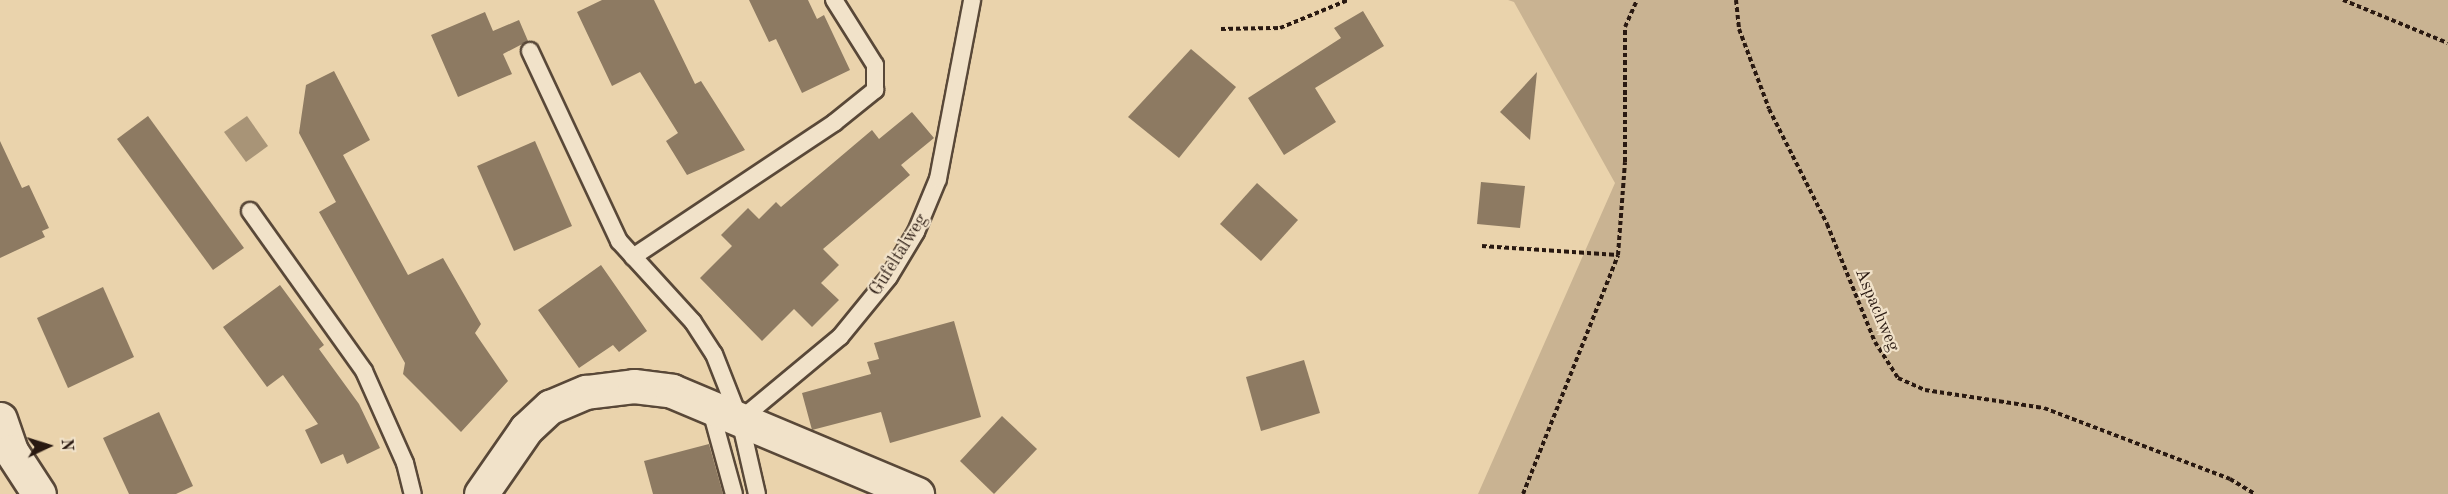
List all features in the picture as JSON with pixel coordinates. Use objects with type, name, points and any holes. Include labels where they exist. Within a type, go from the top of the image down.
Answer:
[{"type":"street","points":[[481,494],[526,429],[567,398],[601,388],[651,386],[711,407],[917,494]]},
{"type":"street","points":[[0,419],[11,451],[39,494]]},
{"type":"lane","points":[[633,256],[815,136],[874,90],[874,65],[834,0]]},
{"type":"lane","name":"Gufeltalweg","points":[[740,420],[840,337],[889,277],[916,232],[938,179],[972,0]]},
{"type":"lane","points":[[530,51],[595,195],[633,256],[693,322],[714,354],[740,420],[757,494]]},
{"type":"lane","points":[[250,211],[364,371],[405,463],[413,494]]},
{"type":"lane","points":[[711,407],[734,494]]},
{"type":"path","points":[[1221,29],[1280,28],[1348,0]]},
{"type":"path","points":[[1523,494],[1618,255],[1625,162],[1624,27],[1637,0]]},
{"type":"path","name":"Aspachweg","points":[[1736,0],[1739,29],[1769,109],[1827,224],[1875,342],[1898,378],[1925,390],[2044,408],[2230,478],[2254,494]]},
{"type":"path","points":[[2343,0],[2448,43]]},
{"type":"path","points":[[1482,246],[1618,255]]},
{"type":"shaded area","points":[[1508,0],[2448,0],[2448,494],[1478,494],[1615,183],[1514,2]]},
{"type":"shaded area","points":[[247,116],[268,146],[246,162],[224,132]]},
{"type":"building","points":[[602,0],[654,0],[695,84],[701,81],[745,150],[687,175],[666,141],[678,133],[640,72],[612,86],[577,12]]},
{"type":"building","points":[[749,0],[808,0],[817,19],[824,15],[850,70],[802,93],[776,39],[769,42]]},
{"type":"building","points":[[1363,11],[1384,46],[1315,88],[1336,122],[1284,155],[1248,98],[1341,38],[1334,28]]},
{"type":"building","points":[[485,12],[493,31],[519,20],[528,41],[503,54],[512,74],[458,97],[431,35]]},
{"type":"building","points":[[1191,49],[1236,87],[1179,158],[1128,117]]},
{"type":"building","points":[[334,71],[370,140],[343,155],[408,275],[443,258],[481,324],[475,333],[508,381],[461,432],[403,374],[405,363],[319,212],[336,202],[299,133],[306,85]]},
{"type":"building","points":[[1537,72],[1530,140],[1500,112]]},
{"type":"building","points":[[912,112],[934,138],[901,165],[910,175],[823,249],[839,265],[821,283],[839,300],[812,327],[794,309],[762,341],[700,278],[732,246],[721,235],[748,208],[759,219],[776,202],[781,207],[872,130],[879,139]]},
{"type":"building","points":[[148,116],[244,248],[213,270],[117,139]]},
{"type":"building","points":[[0,141],[22,188],[29,185],[49,228],[42,231],[45,237],[0,258]]},
{"type":"building","points":[[535,141],[572,226],[514,251],[477,166]]},
{"type":"building","points":[[1481,182],[1525,186],[1520,228],[1477,224]]},
{"type":"building","points":[[1257,183],[1298,220],[1261,261],[1220,224]]},
{"type":"building","points":[[601,265],[647,331],[619,352],[613,345],[579,368],[538,310]]},
{"type":"building","points":[[280,285],[324,345],[319,349],[359,404],[380,448],[347,464],[343,454],[321,464],[305,430],[318,424],[283,375],[267,387],[223,327]]},
{"type":"building","points":[[103,287],[134,357],[68,388],[37,318]]},
{"type":"building","points":[[954,321],[981,417],[890,443],[881,412],[812,430],[802,393],[871,374],[867,362],[879,359],[874,343]]},
{"type":"building","points":[[1304,360],[1320,413],[1261,431],[1246,377]]},
{"type":"building","points":[[159,412],[193,486],[176,494],[129,494],[103,438]]},
{"type":"building","points":[[1002,416],[1037,449],[994,494],[960,461]]},
{"type":"building","points":[[709,444],[723,494],[653,494],[644,461]]}]
